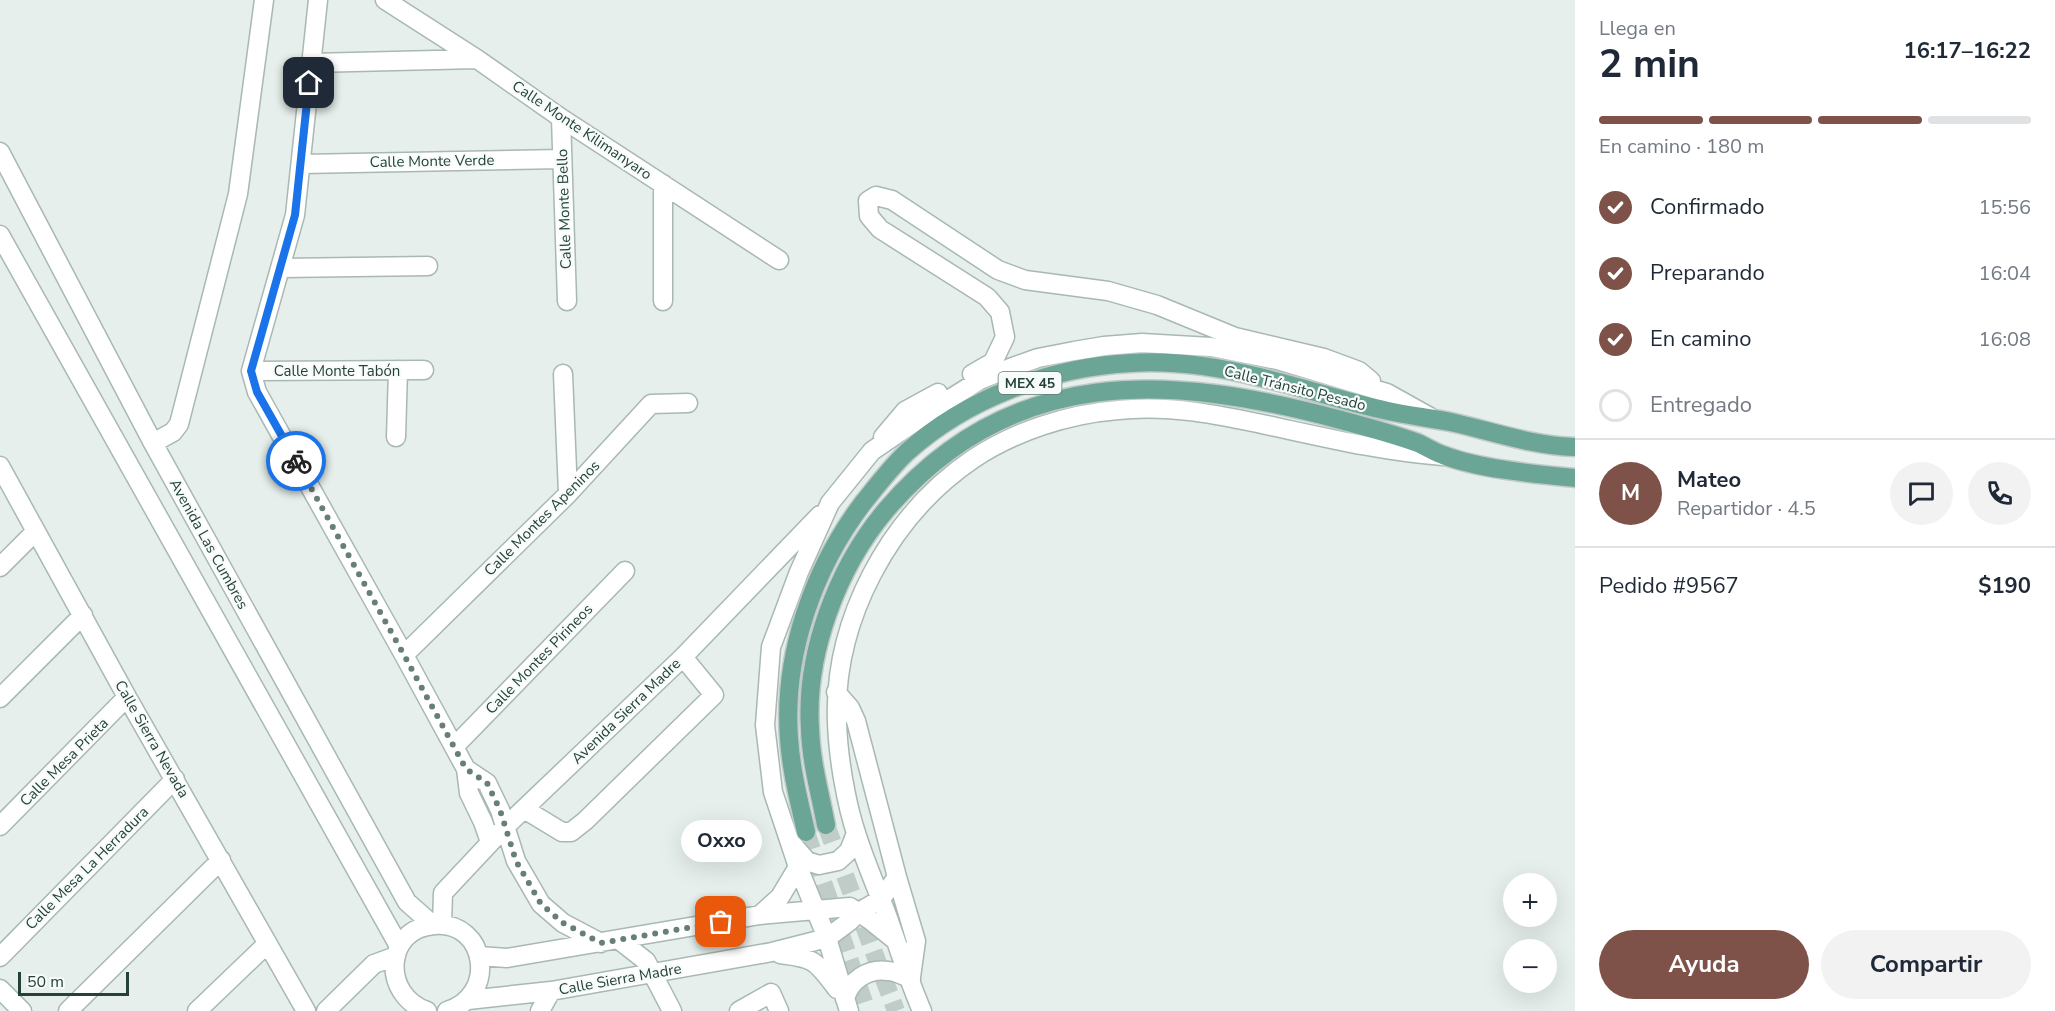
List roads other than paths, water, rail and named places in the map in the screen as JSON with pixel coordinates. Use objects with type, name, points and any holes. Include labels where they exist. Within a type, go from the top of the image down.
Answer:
[{"type":"main road","name":"Calle Tránsito Pesado","points":[[798,836],[789,737],[794,656],[806,610],[827,561],[859,509],[890,470],[908,452],[944,424],[995,395],[1072,370],[1131,363],[1184,365],[1238,373],[1387,411],[1431,418],[1537,443],[1575,447]]},
{"type":"main road","name":"Calle Tránsito Pesado","points":[[826,825],[812,759],[809,692],[819,643],[833,602],[851,560],[878,519],[921,472],[969,437],[998,420],[1044,402],[1082,394],[1146,389],[1219,394],[1308,412],[1379,430],[1421,444],[1443,456],[1528,473],[1575,478]]},
{"type":"street","points":[[153,443],[173,432],[179,424],[238,194],[264,0]]},
{"type":"street","points":[[318,0],[295,215],[282,268],[251,371],[257,392],[466,769],[469,793],[490,842]]},
{"type":"street","name":"Calle Monte Kilimanyaro","points":[[385,0],[779,260]]},
{"type":"street","points":[[311,63],[477,59]]},
{"type":"street","name":"Calle Monte Bello","points":[[561,118],[567,301]]},
{"type":"street","name":"Avenida Las Cumbres","points":[[0,152],[153,443],[407,902],[438,925],[458,930],[465,935],[479,956]]},
{"type":"street","name":"Calle Monte Verde","points":[[302,164],[562,159]]},
{"type":"street","points":[[663,184],[663,301]]},
{"type":"street","points":[[856,833],[849,851],[838,861],[819,865],[807,861],[798,836],[773,792],[765,725],[771,647],[799,572],[829,506],[905,411],[993,362],[1005,337],[1000,312],[987,297],[880,229],[869,216],[868,201],[876,196],[892,201],[998,270],[1025,280],[1108,291],[1157,305],[1234,337],[1324,358],[1359,371],[1387,393],[1431,418]]},
{"type":"street","name":"Avenida Las Cumbres","points":[[0,235],[397,951]]},
{"type":"street","points":[[282,268],[428,266]]},
{"type":"street","points":[[872,451],[980,380],[1038,358],[1104,346],[1168,343],[1211,347],[1287,362],[1387,393]]},
{"type":"street","points":[[396,437],[398,370]]},
{"type":"street","name":"Calle Monte Tabón","points":[[251,371],[424,370]]},
{"type":"street","points":[[564,374],[568,494]]},
{"type":"street","name":"Calle Montes Apeninos","points":[[404,655],[568,494],[651,404],[688,403]]},
{"type":"street","points":[[922,1011],[856,833],[840,753],[836,692],[841,659],[861,598],[874,572],[902,528],[918,508],[951,476],[974,459],[1027,432],[1073,417],[1119,409],[1183,410],[1222,415],[1408,453],[1443,456]]},
{"type":"street","name":"Calle Sierra Nevada","points":[[0,466],[306,1011]]},
{"type":"street","name":"Avenida Sierra Madre","points":[[438,925],[444,893],[490,842],[683,657],[829,506]]},
{"type":"street","points":[[0,567],[36,531]]},
{"type":"street","name":"Calle Montes Pirineos","points":[[454,747],[625,571]]},
{"type":"street","points":[[0,698],[83,615]]},
{"type":"street","points":[[524,809],[562,832],[571,832],[585,821],[714,695],[683,657]]},
{"type":"street","points":[[836,692],[850,708],[856,721],[916,941],[911,979]]},
{"type":"street","name":"Calle Mesa Prieta","points":[[0,826],[128,697]]},
{"type":"street","points":[[466,769],[487,783],[500,810],[516,861],[541,904],[563,923],[610,941],[646,962],[672,1011]]},
{"type":"street","name":"Calle Mesa La Herradura","points":[[0,957],[175,779]]},
{"type":"street","points":[[798,836],[798,867],[827,938],[847,1005]]},
{"type":"street","points":[[68,1011],[221,860]]},
{"type":"street","points":[[760,915],[780,897],[798,867]]},
{"type":"street","points":[[827,938],[859,912],[880,899],[897,877]]},
{"type":"street","points":[[447,1011],[457,1008],[468,1000],[477,987],[481,972],[479,956],[507,958],[760,915],[850,907],[896,941]]},
{"type":"street","points":[[326,1011],[374,964],[397,951],[408,936],[420,928],[438,925]]},
{"type":"street","name":"Calle Sierra Madre","points":[[468,1000],[551,991],[653,974],[772,952],[827,938]]},
{"type":"street","points":[[197,1011],[267,944]]},
{"type":"street","points":[[397,951],[394,976],[402,994],[415,1010]]},
{"type":"street","points":[[772,952],[810,960],[822,969],[847,1005]]},
{"type":"street","points":[[847,1005],[848,989],[858,977],[875,971],[890,970],[911,979]]},
{"type":"street","points":[[0,989],[22,1011]]},
{"type":"street","points":[[540,1011],[551,991]]},
{"type":"street","points":[[739,1011],[771,993],[779,1011]]},
{"type":"tunnel","points":[[826,825],[896,1011]]},
{"type":"tunnel","points":[[806,832],[867,1011]]},
{"type":"place","name":"Oxxo","points":[[721,922]]}]
